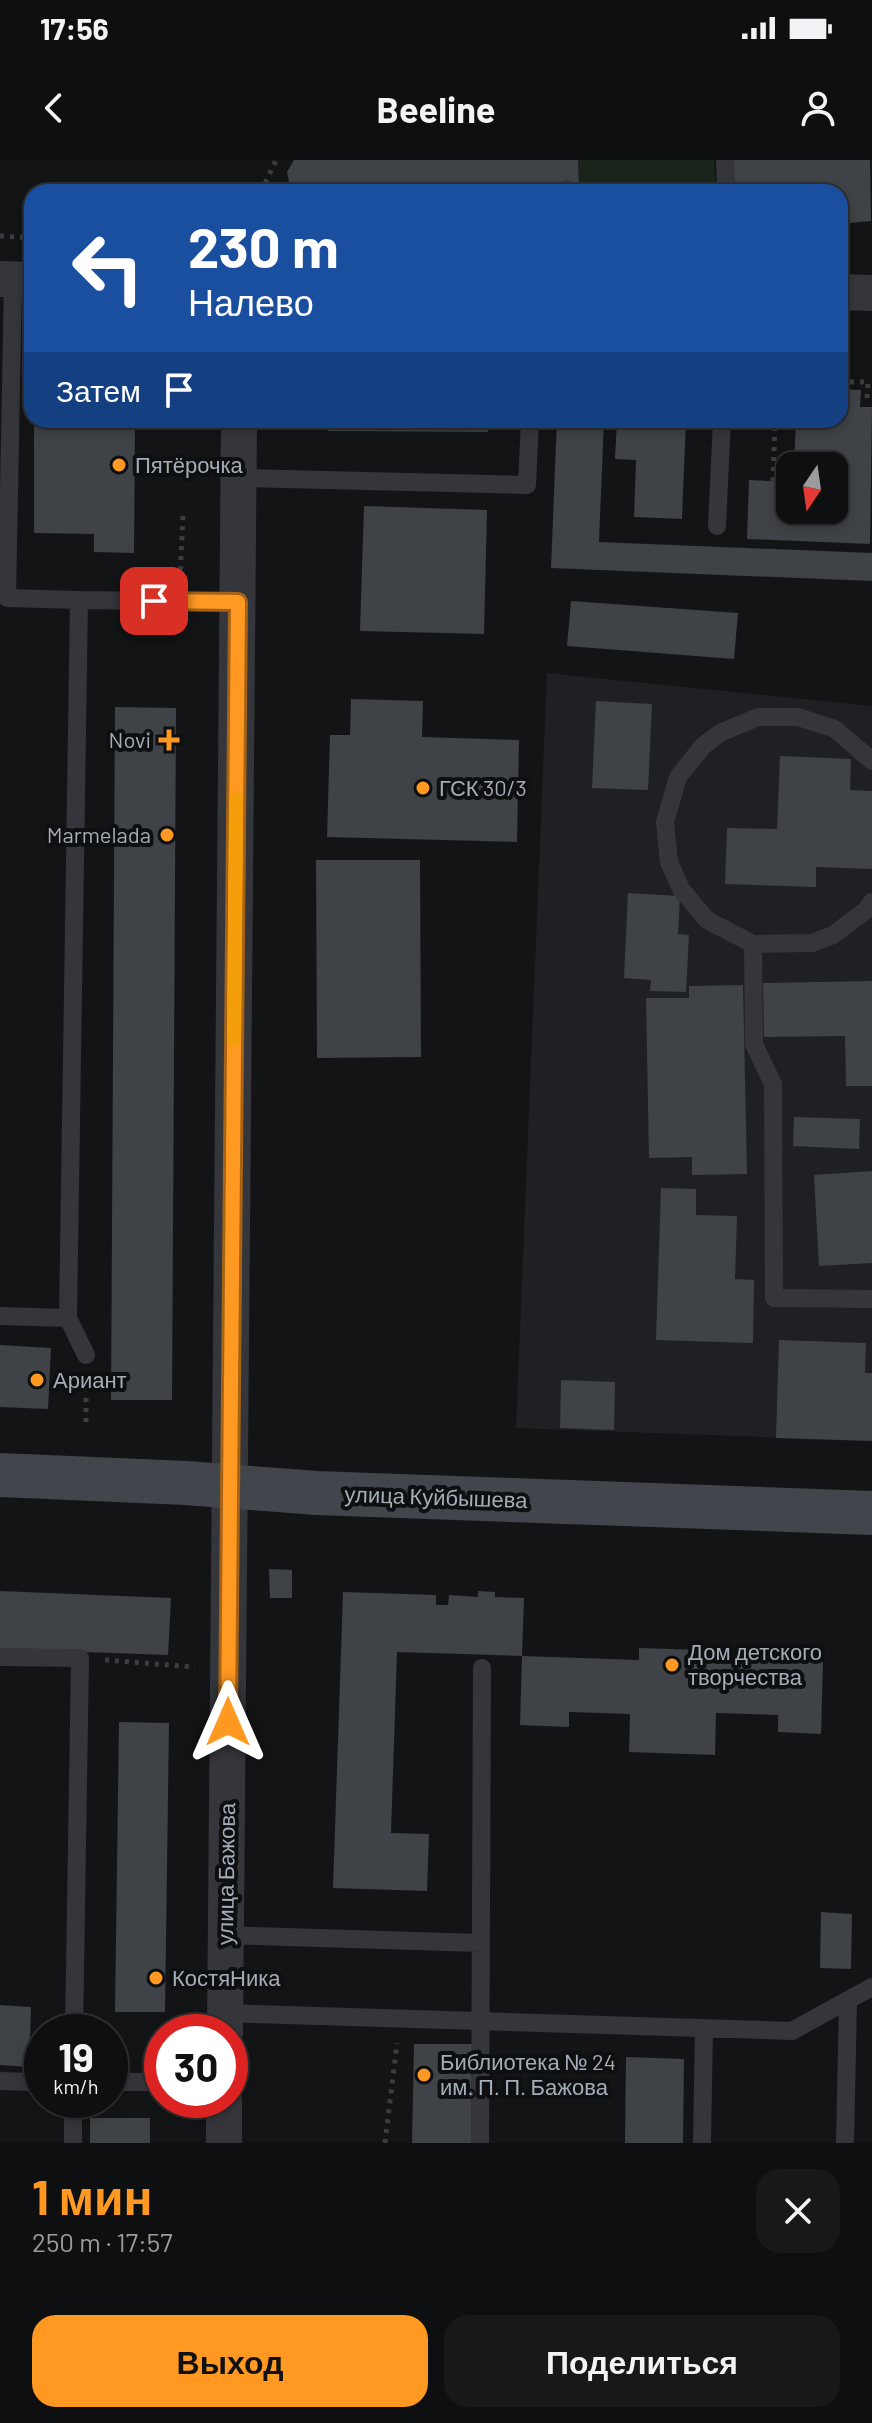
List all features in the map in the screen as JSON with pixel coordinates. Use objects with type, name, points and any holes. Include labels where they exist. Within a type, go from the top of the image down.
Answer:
[{"type":"main road","name":"улица Куйбышева","points":[[0,1475],[186,1483],[230,1488],[872,1513]]},
{"type":"street","points":[[848,292],[872,293]]},
{"type":"street","name":"улица Бажова","points":[[225,2014],[239,428]]},
{"type":"street","points":[[224,2118],[224,2143]]},
{"type":"lane","points":[[725,160],[726,184]]},
{"type":"lane","points":[[15,280],[7,598],[238,602]]},
{"type":"lane","points":[[239,478],[527,485],[530,428]]},
{"type":"lane","points":[[717,526],[722,428]]},
{"type":"lane","points":[[79,600],[68,1318],[86,1355]]},
{"type":"lane","points":[[872,761],[835,729],[798,717],[758,717],[720,733],[703,746],[678,777],[665,822],[669,862],[681,889],[707,920],[753,944],[812,943],[833,935],[872,902]]},
{"type":"lane","points":[[753,944],[754,1044],[773,1084],[774,1298],[872,1299]]},
{"type":"lane","points":[[0,1316],[68,1318]]},
{"type":"lane","points":[[0,1657],[80,1658],[74,2014]]},
{"type":"lane","points":[[480,2143],[482,1668]]},
{"type":"lane","points":[[226,1935],[480,1943]]},
{"type":"lane","points":[[248,2023],[419,2020],[792,2031],[872,1987]]},
{"type":"lane","points":[[845,2143],[848,2001]]},
{"type":"lane","points":[[702,2143],[704,2028]]},
{"type":"lane","points":[[0,2081],[24,2082]]},
{"type":"lane","points":[[73,2118],[73,2143]]},
{"type":"path","points":[[265,184],[276,160]]},
{"type":"path","points":[[0,236],[24,238]]},
{"type":"path","points":[[848,382],[868,382],[867,399]]},
{"type":"path","points":[[773,481],[775,428]]},
{"type":"path","points":[[179,601],[183,513]]},
{"type":"path","points":[[86,1355],[86,1422]]},
{"type":"path","points":[[80,1658],[209,1668]]},
{"type":"path","points":[[385,2143],[398,2040],[419,2020]]},
{"type":"shaded area","points":[[578,160],[714,160],[716,184],[579,184]]},
{"type":"shaded area","points":[[547,673],[872,706],[872,1441],[516,1428]]},
{"type":"building","points":[[294,160],[578,160],[579,184],[289,184],[287,172]]},
{"type":"building","points":[[727,160],[870,160],[871,221],[848,223],[848,184],[727,184]]},
{"type":"building","points":[[848,389],[861,390],[860,407],[872,407],[870,544],[747,539],[749,480],[776,481],[776,524],[848,524],[848,452],[795,452],[796,428],[848,428]]},
{"type":"building","points":[[34,428],[135,428],[134,553],[94,552],[94,534],[34,533]]},
{"type":"building","points":[[328,428],[488,428],[488,432],[328,431]]},
{"type":"building","points":[[557,428],[604,428],[599,542],[872,553],[872,581],[551,568]]},
{"type":"building","points":[[617,428],[686,428],[682,519],[634,517],[636,460],[615,459]]},
{"type":"building","points":[[364,506],[487,510],[484,634],[360,631]]},
{"type":"building","points":[[571,601],[738,613],[734,659],[567,646]]},
{"type":"building","name":"ГСК 30/3","points":[[351,699],[423,701],[422,737],[519,740],[517,842],[327,837],[330,735],[350,735]]},
{"type":"building","points":[[596,701],[652,704],[648,790],[592,788]]},
{"type":"building","points":[[115,707],[176,708],[172,1400],[111,1400]]},
{"type":"building","points":[[780,756],[851,759],[850,790],[872,791],[872,869],[816,867],[816,887],[725,884],[727,828],[777,829]]},
{"type":"building","points":[[316,860],[420,860],[421,1057],[317,1058]]},
{"type":"building","points":[[628,893],[680,896],[678,934],[689,935],[686,992],[650,991],[651,980],[624,978]]},
{"type":"building","points":[[872,981],[872,1086],[846,1086],[845,1036],[764,1037],[763,983]]},
{"type":"building","points":[[743,985],[747,1174],[692,1175],[692,1157],[649,1158],[646,998],[689,998],[689,986]]},
{"type":"building","points":[[794,1117],[860,1119],[859,1149],[793,1146]]},
{"type":"building","points":[[872,1171],[872,1263],[819,1266],[814,1175]]},
{"type":"building","points":[[661,1188],[696,1189],[696,1215],[737,1216],[735,1279],[754,1280],[753,1343],[656,1340]]},
{"type":"building","points":[[779,1340],[866,1343],[865,1373],[872,1373],[872,1441],[776,1438]]},
{"type":"building","points":[[0,1345],[51,1348],[48,1409],[0,1407]]},
{"type":"building","points":[[561,1380],[615,1382],[614,1430],[560,1428]]},
{"type":"building","points":[[269,1569],[292,1570],[292,1598],[270,1598]]},
{"type":"building","points":[[0,1591],[171,1598],[168,1655],[0,1649]]},
{"type":"building","points":[[478,1591],[495,1592],[495,1597],[524,1598],[522,1656],[397,1652],[391,1833],[429,1834],[427,1891],[333,1888],[343,1592],[436,1595],[436,1605],[448,1605],[449,1595],[478,1597]]},
{"type":"building","points":[[639,1648],[703,1650],[702,1658],[823,1662],[821,1734],[778,1732],[778,1715],[716,1713],[715,1755],[629,1752],[630,1714],[569,1712],[569,1727],[520,1725],[522,1656],[639,1660]]},
{"type":"building","points":[[119,1722],[169,1723],[165,2012],[115,2012]]},
{"type":"building","points":[[821,1912],[852,1914],[851,1969],[820,1968]]},
{"type":"building","points":[[0,2005],[31,2007],[31,2014],[24,2014],[24,2067],[0,2065]]},
{"type":"building","points":[[414,2044],[472,2044],[471,2143],[412,2143]]},
{"type":"building","points":[[626,2057],[684,2059],[683,2143],[625,2143]]},
{"type":"building","points":[[90,2118],[150,2118],[150,2143],[90,2143]]},
{"type":"slow traffic","points":[[234,1040],[236,799]]},
{"type":"place","name":"Пятёрочка","points":[[119,465]]},
{"type":"place","name":"Novi","points":[[169,740]]},
{"type":"place","name":"ГСК 30/3","points":[[423,788]]},
{"type":"place","name":"Marmelada","points":[[167,835]]},
{"type":"place","name":"Ариант","points":[[37,1380]]},
{"type":"place","name":"Дом детского творчества","points":[[672,1665]]},
{"type":"place","name":"КостяНика","points":[[156,1978]]},
{"type":"place","name":"Библиотека № 24 им. П. П. Бажова","points":[[424,2075]]},
{"type":"route","points":[[154,601],[238,602],[228,1722]]}]
